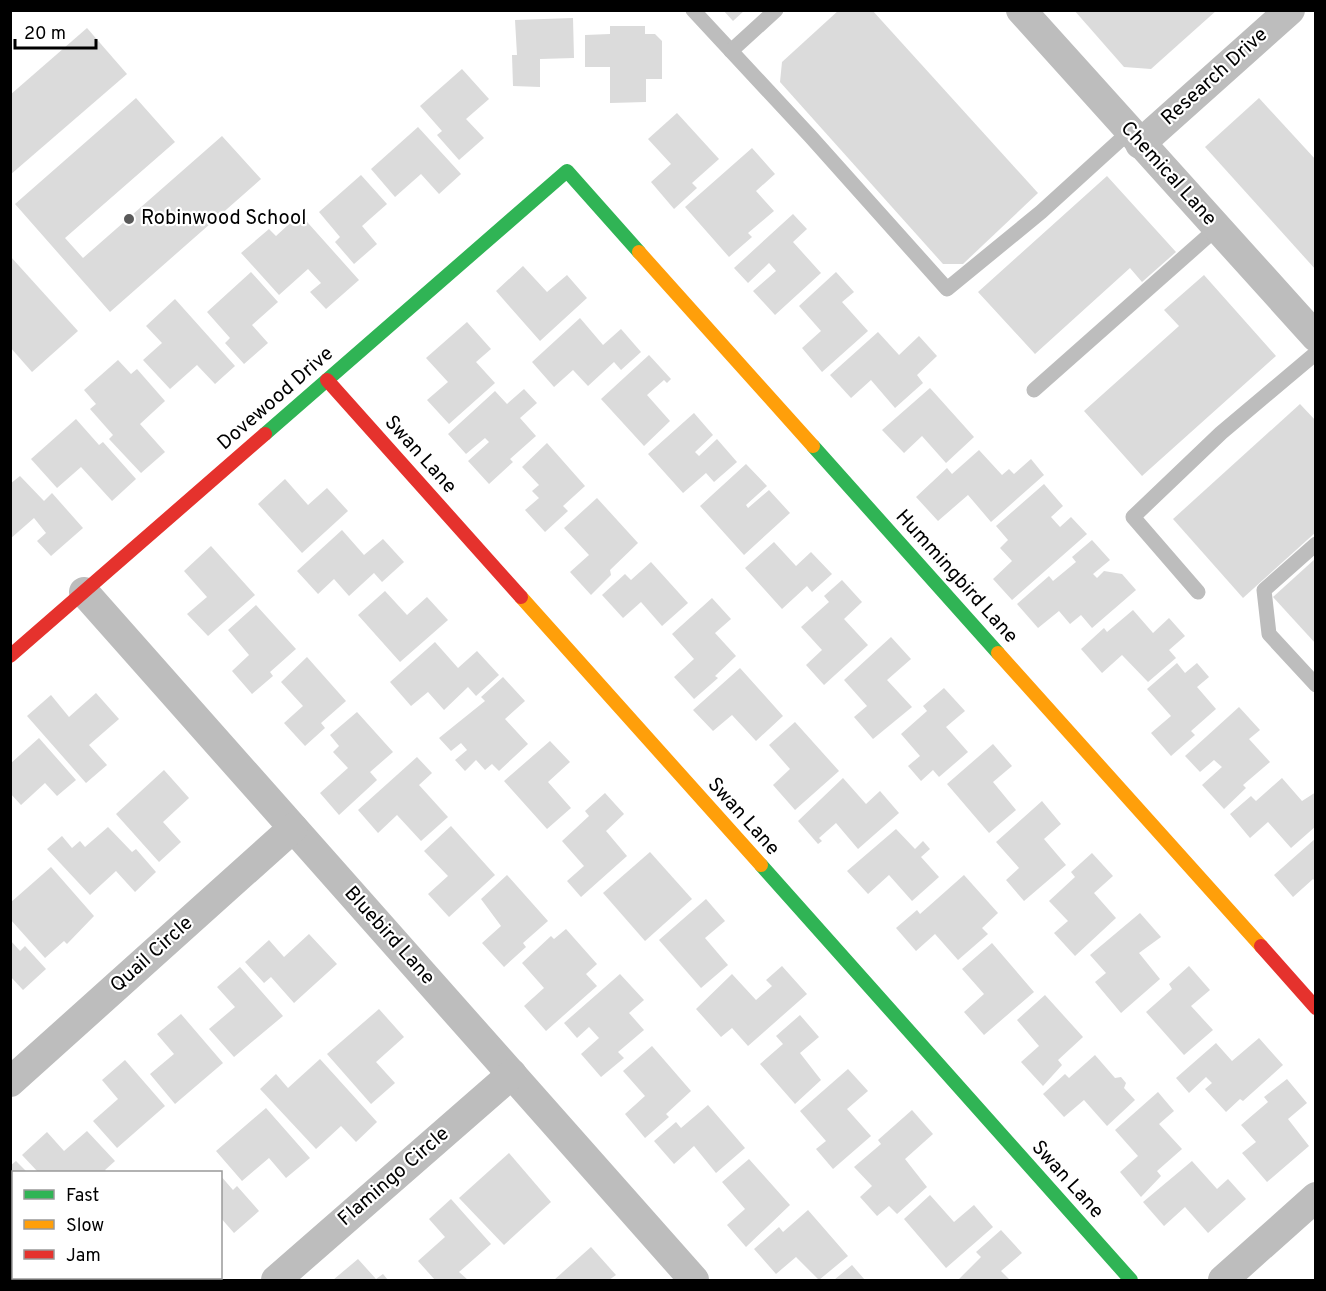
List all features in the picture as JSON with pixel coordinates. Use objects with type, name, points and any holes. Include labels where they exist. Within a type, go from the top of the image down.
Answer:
[{"type":"street","name":"Chemical Lane","points":[[1021,10],[1316,337]]},
{"type":"street","name":"Research Drive","points":[[1135,138],[1290,10]]},
{"type":"street","name":"Dovewood Drive","points":[[10,656],[567,171]]},
{"type":"street","name":"Hummingbird Lane","points":[[567,171],[1316,1008]]},
{"type":"street","name":"Swan Lane","points":[[327,380],[1131,1281]]},
{"type":"street","name":"Bluebird Lane","points":[[84,592],[694,1281]]},
{"type":"street","name":"Quail Circle","points":[[10,1082],[293,828]]},
{"type":"street","name":"Flamingo Circle","points":[[276,1281],[512,1074]]},
{"type":"street","points":[[1223,1281],[1316,1197]]},
{"type":"lane","points":[[693,10],[947,289],[1135,138]]},
{"type":"lane","points":[[731,51],[776,10]]},
{"type":"lane","points":[[1034,390],[1217,228]]},
{"type":"lane","points":[[1198,592],[1133,517],[1221,433],[1316,353]]},
{"type":"lane","points":[[1316,544],[1264,590],[1269,634],[1316,685]]},
{"type":"building","points":[[723,10],[745,10],[733,21]]},
{"type":"building","points":[[839,10],[872,10],[1038,193],[963,264],[943,264],[780,82],[782,62]]},
{"type":"building","points":[[1074,10],[1217,10],[1151,69],[1124,67]]},
{"type":"building","points":[[573,18],[574,58],[540,59],[540,87],[513,86],[512,55],[517,55],[515,20]]},
{"type":"building","points":[[610,26],[645,26],[645,34],[655,34],[662,41],[662,79],[646,79],[646,102],[610,103],[610,67],[585,67],[585,35],[610,34]]},
{"type":"building","points":[[87,28],[127,74],[10,175],[10,95]]},
{"type":"building","points":[[462,69],[489,99],[466,119],[484,138],[459,160],[437,135],[442,131],[420,106]]},
{"type":"building","points":[[136,98],[175,142],[65,238],[83,258],[222,136],[261,179],[110,312],[15,204]]},
{"type":"building","points":[[1259,98],[1316,160],[1316,270],[1205,147]]},
{"type":"building","points":[[677,113],[719,159],[692,183],[697,188],[674,209],[651,182],[671,164],[648,139]]},
{"type":"building","points":[[418,127],[461,174],[439,194],[421,174],[395,197],[371,169]]},
{"type":"building","points":[[752,148],[775,174],[756,191],[774,211],[748,233],[752,237],[729,257],[685,207]]},
{"type":"building","points":[[361,175],[387,204],[362,226],[377,244],[354,264],[335,242],[340,237],[319,212]]},
{"type":"building","points":[[1107,176],[1176,252],[1142,282],[1130,268],[1035,354],[978,292]]},
{"type":"building","points":[[300,214],[359,280],[326,309],[310,292],[321,283],[308,269],[279,295],[241,253],[269,229],[276,236]]},
{"type":"building","points":[[793,214],[807,229],[793,242],[821,273],[775,315],[753,291],[776,271],[769,263],[748,283],[734,268]]},
{"type":"building","points":[[10,256],[78,331],[32,372],[10,347]]},
{"type":"building","points":[[523,266],[547,292],[567,275],[587,298],[540,341],[496,291]]},
{"type":"building","points":[[251,272],[278,302],[252,325],[268,343],[244,364],[225,343],[230,338],[207,312]]},
{"type":"building","points":[[836,272],[854,292],[842,302],[868,331],[822,372],[802,348],[821,331],[799,306]]},
{"type":"building","points":[[1204,275],[1276,356],[1142,476],[1084,411],[1179,326],[1164,310]]},
{"type":"building","points":[[175,299],[235,366],[215,384],[197,365],[170,389],[143,360],[162,343],[146,326]]},
{"type":"building","points":[[580,318],[603,345],[621,329],[641,352],[621,370],[614,362],[588,386],[573,370],[554,387],[532,362]]},
{"type":"building","points":[[467,322],[491,349],[476,362],[495,383],[449,424],[427,400],[448,382],[426,358]]},
{"type":"building","points":[[878,332],[899,355],[919,336],[937,356],[917,375],[923,383],[895,408],[871,380],[851,398],[830,375]]},
{"type":"building","points":[[649,355],[671,379],[667,383],[664,380],[647,395],[670,421],[644,446],[601,399]]},
{"type":"building","points":[[118,360],[131,374],[137,369],[165,401],[140,424],[165,452],[141,473],[109,439],[113,435],[90,409],[96,404],[84,390]]},
{"type":"building","points":[[930,388],[974,437],[946,463],[922,436],[904,453],[882,430]]},
{"type":"building","points":[[524,389],[537,403],[520,418],[536,436],[510,459],[513,462],[489,484],[468,461],[489,442],[485,438],[466,454],[448,434],[495,391],[507,404]]},
{"type":"building","points":[[1300,404],[1316,421],[1316,532],[1243,598],[1173,519]]},
{"type":"building","points":[[694,413],[713,435],[695,452],[699,456],[717,439],[737,462],[714,482],[706,473],[683,493],[648,454]]},
{"type":"building","points":[[76,419],[99,445],[103,442],[136,479],[112,501],[81,467],[57,488],[31,459]]},
{"type":"building","points":[[547,443],[585,486],[563,506],[568,511],[545,532],[525,510],[539,498],[532,491],[539,485],[522,467]]},
{"type":"building","points":[[979,450],[1002,475],[1009,469],[1014,474],[1031,459],[1044,475],[991,522],[968,495],[938,521],[916,497],[947,468],[952,474]]},
{"type":"building","points":[[746,464],[767,486],[746,505],[748,508],[769,490],[790,513],[744,555],[700,506]]},
{"type":"building","points":[[20,476],[44,501],[52,493],[83,528],[51,556],[37,541],[46,533],[34,518],[10,539],[10,484]]},
{"type":"building","points":[[285,479],[308,505],[327,488],[348,511],[302,553],[258,504]]},
{"type":"building","points":[[1044,484],[1063,506],[1051,517],[1060,527],[1071,517],[1087,534],[1012,600],[993,579],[1012,561],[1000,548],[1008,540],[996,526]]},
{"type":"building","points":[[597,498],[638,543],[610,570],[611,575],[591,595],[570,572],[589,555],[564,528]]},
{"type":"building","points":[[342,530],[364,555],[383,539],[404,562],[382,582],[374,573],[349,596],[334,579],[318,594],[297,571]]},
{"type":"building","points":[[1092,540],[1110,560],[1093,574],[1097,578],[1104,571],[1122,574],[1136,590],[1092,628],[1081,615],[1070,624],[1059,611],[1038,628],[1017,604],[1049,576],[1053,581],[1076,562],[1072,557]]},
{"type":"building","points":[[774,542],[796,566],[811,552],[832,574],[812,592],[807,586],[782,609],[745,568]]},
{"type":"building","points":[[211,546],[255,595],[208,636],[187,614],[207,597],[184,571]]},
{"type":"building","points":[[1316,558],[1316,644],[1273,597]]},
{"type":"building","points":[[651,562],[688,603],[662,626],[641,602],[623,618],[602,595],[625,574],[631,580]]},
{"type":"building","points":[[842,580],[862,602],[844,619],[868,645],[824,685],[806,665],[822,650],[801,627],[829,602],[824,596]]},
{"type":"building","points":[[385,591],[407,615],[427,597],[448,620],[400,662],[358,615]]},
{"type":"building","points":[[712,598],[731,619],[715,633],[736,656],[715,676],[718,678],[694,699],[674,677],[694,659],[672,634]]},
{"type":"building","points":[[256,605],[296,649],[270,672],[273,676],[252,694],[232,671],[249,655],[228,630]]},
{"type":"building","points":[[1133,610],[1153,633],[1169,618],[1185,636],[1169,650],[1176,658],[1148,682],[1122,655],[1102,673],[1081,649],[1104,628],[1107,632]]},
{"type":"building","points":[[891,637],[911,659],[887,680],[912,707],[873,739],[854,717],[867,706],[844,680]]},
{"type":"building","points":[[435,642],[458,668],[477,651],[499,675],[476,696],[468,687],[444,710],[428,692],[411,706],[390,682]]},
{"type":"building","points":[[307,657],[346,701],[321,723],[325,728],[305,746],[284,723],[303,706],[281,682]]},
{"type":"building","points":[[1177,663],[1185,673],[1197,663],[1209,677],[1197,687],[1216,709],[1191,731],[1195,735],[1171,756],[1151,733],[1171,716],[1147,689]]},
{"type":"building","points":[[740,668],[783,716],[756,741],[732,715],[713,731],[693,710]]},
{"type":"building","points":[[503,677],[525,701],[505,719],[528,744],[499,771],[492,764],[485,770],[476,760],[465,771],[455,760],[467,750],[461,743],[451,751],[439,738],[485,701],[481,697]]},
{"type":"building","points":[[944,688],[965,711],[946,727],[968,752],[939,777],[933,770],[921,781],[908,766],[920,756],[901,734],[927,711],[923,706]]},
{"type":"building","points":[[96,693],[119,719],[89,745],[107,765],[86,783],[27,716],[51,695],[69,717]]},
{"type":"building","points":[[1239,707],[1260,730],[1249,739],[1270,762],[1243,785],[1246,788],[1224,809],[1202,785],[1222,767],[1214,760],[1200,772],[1185,756]]},
{"type":"building","points":[[357,712],[393,752],[370,772],[377,780],[339,815],[320,793],[348,768],[333,752],[339,746],[330,735]]},
{"type":"building","points":[[795,722],[839,771],[795,810],[773,785],[790,769],[769,745]]},
{"type":"building","points":[[39,738],[76,780],[57,796],[45,783],[21,805],[10,793],[10,764]]},
{"type":"building","points":[[550,741],[570,762],[548,782],[571,808],[547,829],[504,781]]},
{"type":"building","points":[[993,744],[1012,766],[993,782],[1016,810],[989,833],[947,784]]},
{"type":"building","points":[[417,757],[432,773],[419,785],[448,817],[421,841],[397,815],[378,833],[358,810]]},
{"type":"building","points":[[164,770],[189,798],[163,822],[181,842],[159,862],[116,814]]},
{"type":"building","points":[[843,778],[866,804],[880,791],[899,813],[858,849],[836,823],[819,838],[822,841],[818,844],[798,821]]},
{"type":"building","points":[[1282,778],[1302,801],[1316,792],[1316,826],[1291,848],[1268,822],[1250,838],[1230,814],[1251,796],[1256,801]]},
{"type":"building","points":[[605,793],[624,814],[606,831],[627,856],[581,897],[567,881],[584,866],[562,841],[589,816],[585,811]]},
{"type":"building","points":[[1042,801],[1061,824],[1044,839],[1066,865],[1024,901],[1006,880],[1019,868],[996,842]]},
{"type":"building","points":[[451,826],[495,875],[449,917],[428,894],[448,876],[424,851]]},
{"type":"building","points":[[108,827],[132,852],[136,849],[156,872],[135,892],[116,871],[90,895],[47,849],[62,836],[72,848],[80,841],[85,847]]},
{"type":"building","points":[[896,829],[915,849],[923,841],[930,849],[921,857],[939,877],[912,901],[889,875],[868,894],[847,871]]},
{"type":"building","points":[[1316,838],[1316,882],[1313,879],[1293,897],[1274,875]]},
{"type":"building","points":[[650,852],[692,899],[645,941],[603,893]]},
{"type":"building","points":[[1092,853],[1113,876],[1094,893],[1116,918],[1075,956],[1054,933],[1068,921],[1049,901],[1075,877],[1071,872]]},
{"type":"building","points":[[51,867],[94,916],[67,944],[64,941],[45,958],[10,919],[10,903]]},
{"type":"building","points":[[507,875],[548,921],[523,943],[526,947],[504,967],[482,943],[501,926],[481,899]]},
{"type":"building","points":[[964,875],[998,913],[982,928],[988,934],[958,960],[935,934],[916,951],[896,928],[917,910],[920,914]]},
{"type":"building","points":[[706,899],[725,921],[705,938],[728,965],[701,988],[659,940]]},
{"type":"building","points":[[1140,913],[1161,937],[1139,953],[1160,979],[1121,1013],[1095,982],[1106,973],[1090,955]]},
{"type":"building","points":[[566,929],[597,964],[586,974],[597,986],[546,1031],[524,1006],[544,988],[522,963],[551,936],[554,939]]},
{"type":"building","points":[[309,934],[337,964],[294,1003],[271,977],[264,983],[245,962],[269,940],[284,957]]},
{"type":"building","points":[[10,940],[20,951],[25,946],[46,969],[23,990],[10,976]]},
{"type":"building","points":[[992,943],[1034,992],[984,1035],[964,1012],[984,994],[962,969]]},
{"type":"building","points":[[782,966],[807,994],[748,1046],[732,1028],[721,1037],[696,1009],[732,974],[756,1000],[772,986],[766,980]]},
{"type":"building","points":[[1189,966],[1210,990],[1191,1006],[1213,1030],[1184,1055],[1146,1012],[1172,989],[1169,984]]},
{"type":"building","points":[[240,967],[283,1016],[234,1057],[209,1029],[235,1007],[217,987]]},
{"type":"building","points":[[620,974],[644,1000],[629,1013],[644,1030],[618,1052],[624,1058],[601,1077],[581,1054],[599,1038],[589,1027],[577,1038],[564,1023]]},
{"type":"building","points":[[1045,995],[1083,1037],[1058,1060],[1062,1065],[1043,1086],[1021,1062],[1039,1046],[1017,1020]]},
{"type":"building","points":[[379,1009],[404,1037],[376,1062],[395,1083],[371,1104],[327,1054]]},
{"type":"building","points":[[181,1014],[223,1063],[175,1104],[150,1074],[174,1054],[157,1034]]},
{"type":"building","points":[[800,1015],[819,1037],[800,1053],[821,1080],[795,1104],[760,1064],[783,1044],[776,1036]]},
{"type":"building","points":[[1259,1038],[1283,1065],[1243,1101],[1240,1099],[1226,1112],[1205,1089],[1212,1083],[1206,1077],[1189,1093],[1176,1078],[1216,1043],[1232,1061]]},
{"type":"building","points":[[652,1046],[691,1091],[666,1114],[669,1117],[645,1138],[625,1114],[645,1096],[623,1071]]},
{"type":"building","points":[[1095,1055],[1115,1078],[1121,1077],[1126,1083],[1124,1088],[1135,1100],[1107,1126],[1084,1100],[1064,1117],[1043,1094],[1065,1074],[1069,1078]]},
{"type":"building","points":[[320,1059],[377,1122],[356,1142],[341,1126],[316,1149],[260,1089],[276,1074],[288,1088]]},
{"type":"building","points":[[125,1060],[165,1106],[117,1148],[93,1121],[118,1099],[102,1080]]},
{"type":"building","points":[[848,1069],[868,1091],[847,1109],[871,1136],[833,1169],[816,1149],[826,1141],[800,1111]]},
{"type":"building","points":[[1287,1079],[1307,1103],[1288,1119],[1309,1146],[1267,1182],[1242,1153],[1256,1142],[1241,1125],[1268,1102],[1264,1097]]},
{"type":"building","points":[[1158,1092],[1174,1111],[1159,1124],[1182,1149],[1157,1171],[1161,1176],[1141,1197],[1120,1172],[1138,1156],[1115,1130]]},
{"type":"building","points":[[708,1105],[745,1148],[716,1173],[694,1146],[674,1164],[654,1141],[676,1122],[681,1128]]},
{"type":"building","points":[[266,1108],[310,1158],[286,1178],[269,1158],[242,1181],[216,1151]]},
{"type":"building","points":[[912,1110],[933,1134],[905,1159],[927,1187],[897,1214],[889,1206],[877,1216],[860,1197],[872,1186],[854,1167],[881,1144],[878,1140]]},
{"type":"building","points":[[87,1131],[115,1161],[106,1171],[37,1171],[22,1155],[47,1132],[64,1151]]},
{"type":"building","points":[[509,1153],[551,1202],[504,1245],[459,1198]]},
{"type":"building","points":[[749,1159],[790,1205],[746,1247],[727,1225],[745,1209],[722,1182]]},
{"type":"building","points":[[16,1161],[26,1171],[12,1171],[12,1248],[10,1249],[10,1166]]},
{"type":"building","points":[[1192,1161],[1217,1189],[1228,1179],[1246,1199],[1208,1233],[1185,1207],[1164,1226],[1143,1202]]},
{"type":"building","points":[[222,1177],[233,1190],[237,1186],[259,1211],[234,1233],[222,1219]]},
{"type":"building","points":[[930,1195],[954,1222],[974,1205],[993,1227],[946,1268],[904,1219]]},
{"type":"building","points":[[451,1199],[491,1244],[459,1272],[468,1280],[435,1280],[418,1261],[445,1237],[429,1219]]},
{"type":"building","points":[[808,1210],[848,1256],[819,1280],[796,1257],[776,1274],[754,1249],[779,1227],[783,1232]]},
{"type":"building","points":[[1001,1230],[1022,1253],[1001,1271],[1010,1280],[958,1280],[981,1257],[976,1252]]},
{"type":"building","points":[[591,1247],[616,1275],[609,1280],[554,1280]]},
{"type":"building","points":[[358,1259],[376,1279],[383,1274],[388,1280],[333,1280]]},
{"type":"building","points":[[852,1265],[865,1280],[834,1280]]},
{"type":"building","points":[[111,1279],[112,1280],[67,1280]]},
{"type":"building","points":[[130,1279],[171,1280],[132,1280]]},
{"type":"traffic: fast","points":[[265,434],[567,171],[639,252]]},
{"type":"traffic: fast","points":[[813,446],[998,653]]},
{"type":"traffic: fast","points":[[761,865],[1131,1280]]},
{"type":"traffic: slow","points":[[639,252],[813,446]]},
{"type":"traffic: slow","points":[[521,597],[761,865]]},
{"type":"traffic: slow","points":[[998,653],[1261,946]]},
{"type":"traffic: jam","points":[[327,380],[521,597]]},
{"type":"traffic: jam","points":[[10,656],[265,434]]},
{"type":"traffic: jam","points":[[1261,946],[1316,1008]]},
{"type":"place","name":"Robinwood School","points":[[129,219]]}]
